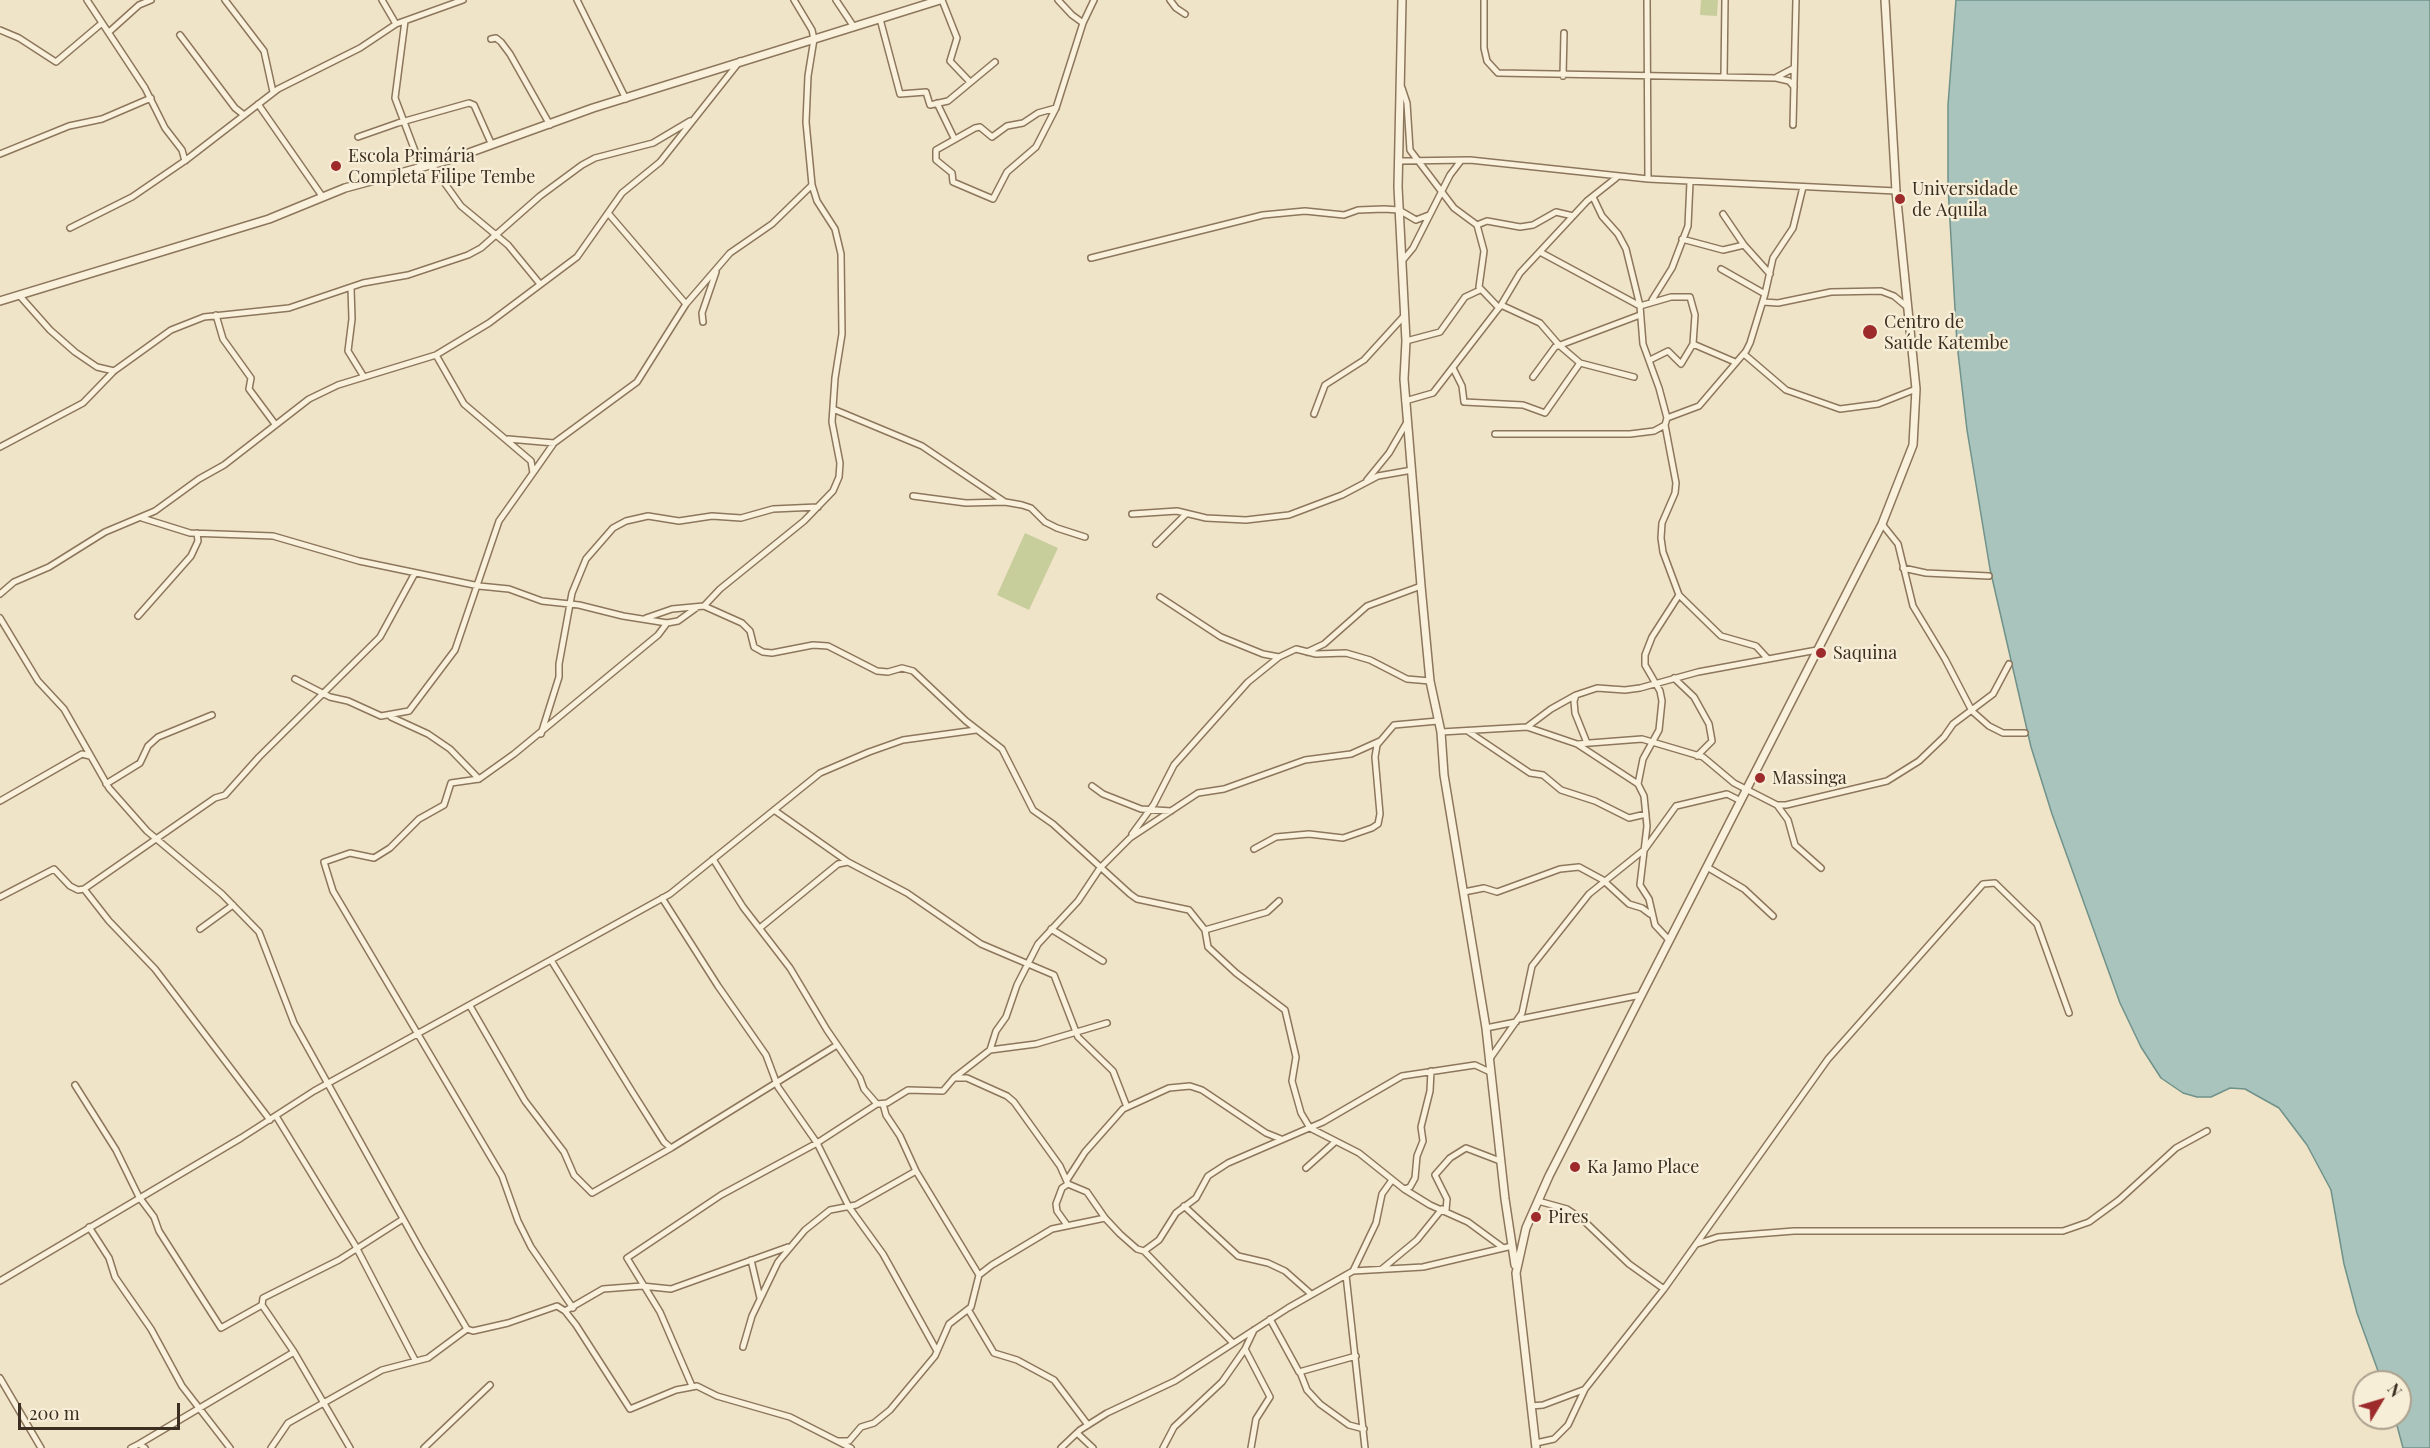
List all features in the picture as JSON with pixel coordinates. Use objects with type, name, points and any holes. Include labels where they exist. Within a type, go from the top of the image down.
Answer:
[{"type":"street","points":[[87,0],[151,98],[165,129],[182,150],[185,161]]},
{"type":"street","points":[[109,32],[139,5],[151,0]]},
{"type":"street","points":[[225,0],[262,46],[274,89]]},
{"type":"street","points":[[382,0],[396,24]]},
{"type":"street","points":[[70,228],[132,197],[185,161],[274,89],[360,48],[396,24],[463,0]]},
{"type":"street","points":[[577,0],[626,99]]},
{"type":"street","points":[[646,618],[672,609],[704,606],[720,589],[818,507],[833,491],[838,477],[840,463],[832,422],[842,333],[841,254],[835,229],[817,201],[812,185],[806,122],[808,76],[814,39],[812,30],[794,0]]},
{"type":"street","points":[[836,0],[854,27]]},
{"type":"street","points":[[0,301],[269,219],[322,196],[421,167],[740,61],[941,0],[957,38],[950,61],[970,82]]},
{"type":"street","points":[[1058,0],[1072,15],[1083,22]]},
{"type":"street","points":[[1056,108],[1038,114],[1023,123],[1007,126],[992,136],[977,127],[954,138],[934,152],[936,160],[952,172],[953,182],[991,200],[1007,172],[1033,151],[1056,108],[1083,22],[1094,0]]},
{"type":"street","points":[[1170,0],[1185,14]]},
{"type":"street","points":[[1402,0],[1399,210],[1404,260],[1405,400],[1421,586],[1430,681],[1440,732],[1444,774],[1484,1012],[1490,1027],[1490,1071],[1536,1446],[1554,1439],[1569,1425],[1585,1389],[1664,1289],[1828,1059],[1983,884],[1995,883],[2001,887],[2037,924],[2069,1013]]},
{"type":"street","points":[[1484,0],[1484,48],[1491,68],[1501,74],[1776,78],[1789,81],[1794,87]]},
{"type":"street","points":[[1647,0],[1648,179]]},
{"type":"street","points":[[1724,77],[1725,0]]},
{"type":"street","points":[[1793,124],[1796,0]]},
{"type":"street","points":[[1516,1273],[1526,1228],[1538,1201],[1882,524],[1913,445],[1916,389],[1896,191],[1884,0]]},
{"type":"street","points":[[880,19],[898,93],[926,92],[929,104],[950,100],[995,62]]},
{"type":"street","points":[[405,21],[395,98],[421,167]]},
{"type":"street","points":[[0,30],[3,35],[19,38],[56,62],[102,23]]},
{"type":"street","points":[[1563,76],[1564,33]]},
{"type":"street","points":[[180,35],[235,108],[244,115]]},
{"type":"street","points":[[490,39],[496,38],[510,54],[550,125]]},
{"type":"street","points":[[0,594],[14,582],[49,567],[105,532],[142,518],[224,465],[274,424],[322,392],[364,376],[436,355],[489,323],[577,257],[629,186],[660,162],[740,61]]},
{"type":"street","points":[[1776,78],[1794,68]]},
{"type":"street","points":[[1402,88],[1407,103],[1407,141],[1410,150],[1454,208],[1477,225],[1484,251],[1480,290]]},
{"type":"street","points":[[0,154],[69,126],[102,118],[151,98]]},
{"type":"street","points":[[358,137],[472,103],[491,143]]},
{"type":"street","points":[[258,104],[322,196]]},
{"type":"street","points":[[937,104],[954,138]]},
{"type":"street","points":[[0,447],[83,403],[114,371],[171,330],[216,315],[277,310],[351,288],[408,275],[468,255],[495,236],[540,195],[582,165],[595,158],[653,143],[694,119]]},
{"type":"street","points":[[182,150],[195,152]]},
{"type":"street","points":[[1399,161],[1460,162],[1470,160],[1616,178],[1896,191]]},
{"type":"street","points":[[1404,260],[1460,162]]},
{"type":"street","points":[[430,164],[461,206],[512,250],[540,284]]},
{"type":"street","points":[[1405,400],[1433,393],[1500,306],[1520,273],[1573,216],[1616,178]]},
{"type":"street","points":[[1652,300],[1672,268],[1688,226],[1689,182]]},
{"type":"street","points":[[295,679],[322,693],[381,716],[389,716],[412,708],[455,650],[479,586],[499,521],[554,443],[637,382],[686,304],[730,253],[772,224],[812,185]]},
{"type":"street","points":[[1667,418],[1699,406],[1744,354],[1763,302],[1776,250],[1795,222],[1803,187]]},
{"type":"street","points":[[1593,197],[1602,216],[1622,241],[1640,306],[1643,344],[1667,418],[1665,425],[1676,493],[1662,523],[1661,538],[1663,552],[1679,595],[1721,636],[1756,646],[1768,659]]},
{"type":"street","points":[[1091,258],[1263,214],[1305,211],[1344,215],[1367,209],[1399,210],[1416,220],[1429,215]]},
{"type":"street","points":[[1477,225],[1487,221],[1520,227],[1533,225],[1556,212],[1573,216]]},
{"type":"street","points":[[608,213],[686,304]]},
{"type":"street","points":[[1723,214],[1743,245],[1770,274]]},
{"type":"street","points":[[1683,239],[1722,250],[1743,245]]},
{"type":"street","points":[[1540,252],[1640,306]]},
{"type":"street","points":[[703,322],[705,304],[718,268]]},
{"type":"street","points":[[1721,269],[1765,294]]},
{"type":"street","points":[[351,288],[352,319],[348,351],[364,376]]},
{"type":"street","points":[[1480,290],[1500,306],[1540,323],[1559,345],[1580,363],[1634,377]]},
{"type":"street","points":[[1406,341],[1440,332],[1465,297],[1480,290]]},
{"type":"street","points":[[1763,302],[1778,303],[1831,292],[1881,291],[1894,296],[1906,306]]},
{"type":"street","points":[[19,295],[50,330],[75,352],[97,366],[114,371]]},
{"type":"street","points":[[1640,306],[1652,300],[1684,296],[1690,297],[1695,315],[1693,345],[1681,364],[1668,351],[1650,360]]},
{"type":"street","points":[[216,315],[223,339],[251,378],[249,389],[274,424]]},
{"type":"street","points":[[1314,414],[1325,386],[1364,360],[1405,315]]},
{"type":"street","points":[[1533,377],[1550,351],[1559,345],[1640,315]]},
{"type":"street","points":[[1693,345],[1735,362]]},
{"type":"street","points":[[1744,354],[1786,390],[1839,409],[1878,404],[1916,389]]},
{"type":"street","points":[[436,355],[464,404],[531,461],[533,473]]},
{"type":"street","points":[[1452,368],[1462,386],[1464,402],[1523,405],[1545,412],[1580,363]]},
{"type":"street","points":[[833,409],[922,446],[1005,502]]},
{"type":"street","points":[[1365,483],[1389,453],[1407,423]]},
{"type":"street","points":[[1495,434],[1630,434],[1654,431],[1665,425]]},
{"type":"street","points":[[504,438],[554,443]]},
{"type":"street","points":[[1132,514],[1176,511],[1246,520],[1289,515],[1342,495],[1378,476],[1412,470]]},
{"type":"street","points":[[913,496],[966,503],[1005,502],[1031,508],[1051,525],[1072,535],[1085,537]]},
{"type":"street","points":[[541,734],[559,677],[568,604],[590,553],[613,528],[626,521],[648,516],[679,521],[712,516],[741,518],[773,509],[818,507]]},
{"type":"street","points":[[1156,544],[1186,514]]},
{"type":"street","points":[[142,518],[197,533],[273,536],[359,561],[479,586],[510,589],[542,601],[591,607],[623,616],[667,623],[678,621],[696,608]]},
{"type":"street","points":[[1882,524],[1898,544],[1913,606],[1945,659],[1972,711],[1989,726],[2003,733],[2025,734]]},
{"type":"street","points":[[138,616],[191,556],[198,541],[197,533]]},
{"type":"street","points":[[1903,567],[1926,573],[1989,576]]},
{"type":"street","points":[[0,897],[54,869],[70,886],[78,890],[84,889],[215,798],[225,795],[322,693],[334,686],[380,637],[415,573]]},
{"type":"street","points":[[1306,652],[1323,644],[1367,606],[1421,586]]},
{"type":"street","points":[[1638,784],[1643,759],[1659,730],[1662,696],[1645,665],[1645,655],[1652,636],[1679,595]]},
{"type":"street","points":[[1160,597],[1221,637],[1263,654],[1279,657]]},
{"type":"street","points":[[704,606],[742,623],[750,631],[754,647],[763,651],[772,653],[813,645],[828,646],[877,671],[888,672],[902,668],[914,671],[976,729],[1002,749],[1033,810],[1060,830],[1137,899],[1189,910],[1205,930],[1208,947],[1236,973],[1285,1010],[1296,1057],[1292,1081],[1301,1113],[1310,1128],[1359,1152],[1404,1189],[1430,1205],[1468,1222],[1502,1247]]},
{"type":"street","points":[[0,618],[38,681],[64,709],[106,784],[155,839],[233,905],[259,932],[294,1023],[467,1329],[473,1332],[558,1306],[569,1316],[630,1409],[676,1390],[692,1386],[790,1417],[851,1448]]},
{"type":"street","points":[[573,1308],[531,1247],[518,1221],[502,1176],[333,891],[324,862],[350,853],[374,858],[390,848],[419,819],[444,804],[448,798],[448,788],[451,783],[479,779],[541,734],[586,697],[609,673],[658,635],[667,623]]},
{"type":"street","points":[[990,1050],[996,1031],[1006,1017],[1038,944],[1078,901],[1100,868],[1130,838],[1149,810],[1174,765],[1248,682],[1279,657],[1296,650],[1357,655],[1407,679],[1430,681]]},
{"type":"street","points":[[1527,727],[1551,709],[1576,695],[1596,688],[1625,690],[1817,650]]},
{"type":"street","points":[[1777,806],[1887,781],[1919,761],[1944,737],[1953,724],[1993,694],[2009,664]]},
{"type":"street","points":[[1674,678],[1694,697],[1709,724],[1712,741],[1697,756]]},
{"type":"street","points":[[1576,695],[1573,706],[1587,743]]},
{"type":"street","points":[[106,784],[140,763],[148,746],[158,737],[212,715]]},
{"type":"street","points":[[389,716],[428,734],[450,749],[479,779]]},
{"type":"street","points":[[1254,849],[1276,837],[1309,834],[1343,837],[1358,835],[1378,824],[1380,814],[1375,752],[1380,741],[1394,725],[1438,721]]},
{"type":"street","points":[[1440,732],[1527,727],[1576,744],[1638,784],[1644,796],[1646,814],[1645,849],[1640,885],[1648,899],[1651,915],[1658,930],[1669,940]]},
{"type":"street","points":[[0,1281],[328,1084],[662,898],[820,773],[903,740],[976,729]]},
{"type":"street","points":[[1469,732],[1528,772],[1543,775],[1571,794],[1595,801],[1629,818],[1646,814]]},
{"type":"street","points":[[1576,744],[1635,738],[1711,762],[1734,783],[1777,806],[1788,820],[1795,845],[1821,868]]},
{"type":"street","points":[[1130,838],[1198,793],[1224,789],[1305,760],[1351,754],[1380,741]]},
{"type":"street","points":[[0,801],[82,754],[92,758]]},
{"type":"street","points":[[1092,786],[1119,801],[1149,810],[1171,812]]},
{"type":"street","points":[[1489,1061],[1518,1020],[1532,966],[1580,904],[1603,880],[1624,867],[1645,849],[1676,806],[1726,794],[1742,801]]},
{"type":"street","points":[[774,810],[848,862],[908,893],[981,944],[1054,975],[1082,1042],[1113,1071],[1127,1107]]},
{"type":"street","points":[[713,859],[743,907],[761,927],[790,968],[860,1078],[864,1089],[880,1104],[900,1136],[916,1171],[979,1275],[976,1295],[969,1311],[949,1324],[937,1352],[890,1410],[874,1423],[861,1427],[849,1441],[835,1441]]},
{"type":"street","points":[[761,927],[838,864],[848,862]]},
{"type":"street","points":[[1464,892],[1484,888],[1497,892],[1567,868],[1579,867],[1603,880],[1622,900],[1642,908],[1651,915]]},
{"type":"street","points":[[1707,867],[1744,889],[1773,916]]},
{"type":"street","points":[[84,889],[109,921],[155,969],[273,1118],[357,1249],[415,1360]]},
{"type":"street","points":[[662,898],[718,986],[766,1055],[777,1082],[817,1143],[849,1207],[884,1254],[937,1352]]},
{"type":"street","points":[[1205,930],[1267,912],[1279,901]]},
{"type":"street","points":[[200,929],[233,905]]},
{"type":"street","points":[[1051,929],[1103,961]]},
{"type":"street","points":[[551,960],[664,1142],[671,1148]]},
{"type":"street","points":[[1490,1027],[1641,995]]},
{"type":"street","points":[[470,1006],[525,1101],[564,1152],[574,1175],[592,1193],[671,1148],[837,1045]]},
{"type":"street","points":[[692,1386],[660,1312],[642,1286],[627,1258],[721,1195],[908,1090],[943,1091],[954,1078],[990,1050],[1036,1044],[1107,1023]]},
{"type":"street","points":[[1144,1251],[1159,1240],[1184,1206],[1196,1198],[1212,1172],[1323,1122],[1396,1078],[1411,1073],[1474,1065],[1490,1071]]},
{"type":"street","points":[[1404,1189],[1410,1187],[1415,1178],[1417,1156],[1423,1141],[1421,1127],[1430,1091],[1431,1071]]},
{"type":"street","points":[[954,1078],[967,1078],[1007,1096],[1014,1102],[1060,1166],[1068,1182],[1088,1192],[1105,1218],[1137,1249],[1144,1251],[1233,1343]]},
{"type":"street","points":[[75,1085],[116,1150],[139,1197],[154,1217],[159,1231],[221,1328],[262,1305]]},
{"type":"street","points":[[1067,1225],[1057,1211],[1056,1204],[1062,1188],[1068,1182],[1085,1152],[1127,1107],[1169,1088],[1190,1086],[1210,1094],[1266,1133],[1281,1139]]},
{"type":"street","points":[[1321,1134],[1323,1122]]},
{"type":"street","points":[[1696,1245],[1718,1237],[1794,1231],[2063,1232],[2089,1222],[2119,1200],[2176,1148],[2207,1131]]},
{"type":"street","points":[[1266,1133],[1269,1145]]},
{"type":"street","points":[[1306,1168],[1335,1142]]},
{"type":"street","points":[[1382,1269],[1417,1240],[1444,1210],[1447,1199],[1435,1175],[1450,1158],[1466,1148],[1500,1161]]},
{"type":"street","points":[[743,1347],[760,1298],[789,1246],[830,1210],[849,1207],[916,1171]]},
{"type":"street","points":[[1353,1271],[1376,1223],[1382,1194],[1392,1180]]},
{"type":"street","points":[[1538,1201],[1567,1209],[1582,1219],[1629,1264],[1664,1289]]},
{"type":"street","points":[[1184,1206],[1238,1256],[1268,1263],[1285,1271],[1311,1294]]},
{"type":"street","points":[[979,1275],[1052,1229],[1105,1218]]},
{"type":"street","points":[[350,1448],[294,1352],[262,1305],[263,1298],[357,1249],[403,1219]]},
{"type":"street","points":[[89,1227],[109,1258],[115,1277],[151,1329],[173,1371],[197,1408],[230,1448]]},
{"type":"street","points":[[565,1311],[603,1289],[642,1286],[671,1289],[789,1246]]},
{"type":"street","points":[[1061,1448],[1088,1425],[1128,1402],[1175,1381],[1255,1328],[1353,1271],[1443,1263],[1512,1246]]},
{"type":"street","points":[[751,1260],[760,1298]]},
{"type":"street","points":[[1346,1275],[1365,1448]]},
{"type":"street","points":[[569,1316],[573,1308]]},
{"type":"street","points":[[969,1311],[994,1353],[1017,1360],[1054,1380],[1088,1425]]},
{"type":"street","points":[[1270,1319],[1300,1372],[1307,1390],[1320,1404],[1349,1425],[1364,1429]]},
{"type":"street","points":[[1163,1448],[1173,1427],[1222,1382],[1245,1349],[1255,1328]]},
{"type":"street","points":[[271,1448],[288,1423],[382,1370],[428,1358],[467,1329]]},
{"type":"street","points":[[1245,1349],[1270,1397],[1256,1419],[1251,1448]]},
{"type":"street","points":[[131,1448],[142,1446],[197,1408],[294,1352]]},
{"type":"street","points":[[1300,1372],[1356,1356]]},
{"type":"street","points":[[0,1378],[41,1448]]},
{"type":"street","points":[[424,1448],[490,1385]]},
{"type":"street","points":[[1531,1406],[1543,1405],[1585,1389]]},
{"type":"street","points":[[1077,1433],[1093,1448]]},
{"type":"green space","points":[[1701,0],[1718,0],[1717,16],[1700,15]]},
{"type":"green space","points":[[1025,533],[1058,548],[1029,610],[997,595]]},
{"type":"water","points":[[1956,0],[2430,0],[2430,1448],[2403,1448],[2398,1430],[2412,1430],[2412,1370],[2378,1370],[2357,1313],[2344,1264],[2331,1190],[2307,1145],[2279,1108],[2245,1089],[2230,1088],[2211,1097],[2197,1097],[2183,1093],[2161,1078],[2141,1047],[2120,1003],[2052,814],[2031,747],[1990,569],[1967,430],[1957,344],[1948,186],[1948,105]]},
{"type":"place","name":"Escola Primária Completa Filipe Tembe","points":[[336,166]]},
{"type":"place","name":"Universidade de Aquila","points":[[1900,199]]},
{"type":"place","name":"Centro de Saúde Katembe","points":[[1870,332]]},
{"type":"place","name":"Saquina","points":[[1821,653]]},
{"type":"place","name":"Massinga","points":[[1760,778]]},
{"type":"place","name":"Ka Jamo Place","points":[[1575,1167]]},
{"type":"place","name":"Pires","points":[[1536,1217]]}]
